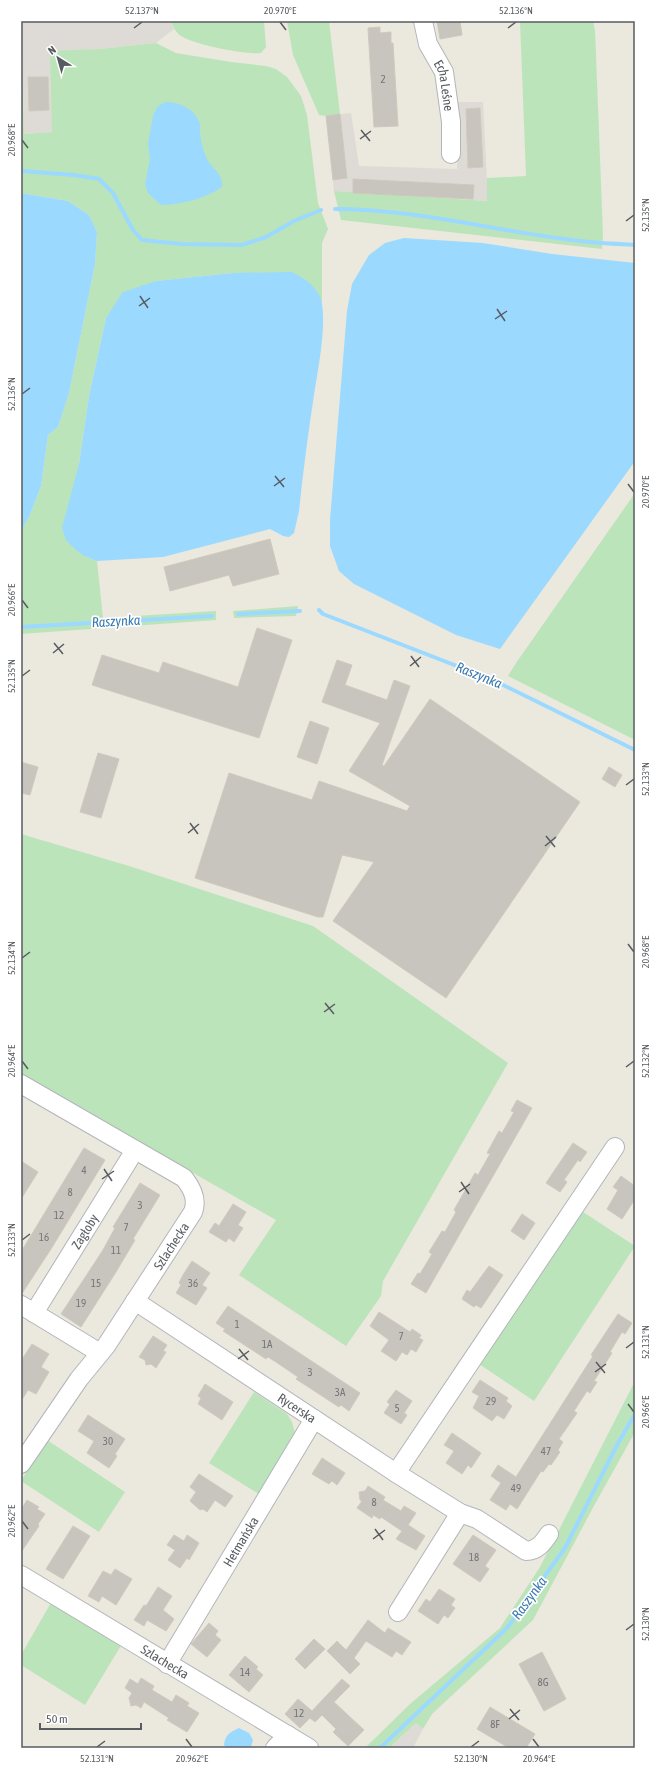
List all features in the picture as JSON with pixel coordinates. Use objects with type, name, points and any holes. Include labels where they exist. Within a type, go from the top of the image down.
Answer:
[{"type":"street","name":"Echa Leśne","points":[[423,21],[428,44],[444,72],[451,122],[451,154]]},
{"type":"street","name":"Szlachecka","points":[[21,1084],[184,1178],[195,1196],[193,1212],[100,1353],[80,1379],[21,1464]]},
{"type":"street","points":[[396,1473],[615,1147]]},
{"type":"street","name":"Zagłoby","points":[[27,1309],[135,1150]]},
{"type":"street","name":"Rycerska","points":[[135,1301],[396,1473],[460,1513],[477,1519],[526,1551],[532,1551],[539,1547],[549,1534]]},
{"type":"street","points":[[27,1309],[100,1353]]},
{"type":"street","name":"Hetmańska","points":[[167,1664],[314,1420]]},
{"type":"street","points":[[398,1612],[460,1513]]},
{"type":"street","name":"Szlachecka","points":[[21,1575],[309,1748]]},
{"type":"street","points":[[275,1748],[288,1735]]},
{"type":"shaded area","points":[[21,21],[170,21],[174,29],[156,43],[99,49],[52,132],[24,134]]},
{"type":"shaded area","points":[[458,102],[483,102],[488,201],[334,191],[326,116],[351,113],[359,166],[457,169],[459,120]]},
{"type":"shaded area","points":[[416,1723],[423,1729],[413,1748],[389,1748]]},
{"type":"green space","points":[[170,21],[264,21],[266,47],[261,53],[254,53],[208,46],[179,35]]},
{"type":"green space","points":[[287,21],[329,21],[340,114],[326,116],[319,115],[293,55]]},
{"type":"green space","points":[[520,21],[593,21],[595,30],[603,235],[602,249],[341,220],[334,191],[487,201],[487,178],[526,176]]},
{"type":"green space","points":[[21,28],[24,134],[52,132],[50,51],[99,49],[156,43],[176,53],[266,66],[276,69],[287,77],[301,96],[307,115],[318,203],[328,229],[322,243],[322,303],[316,290],[233,273],[156,281],[106,318],[89,396],[79,464],[84,556],[97,561],[103,618],[216,611],[216,620],[21,634],[21,531],[29,517],[41,486],[48,435],[58,427],[69,393],[95,264],[97,232],[89,215],[68,201],[21,193]]},
{"type":"green space","points":[[635,493],[635,740],[508,676]]},
{"type":"green space","points":[[298,606],[296,616],[234,618],[233,611]]},
{"type":"green space","points":[[21,834],[129,866],[313,926],[508,1063],[383,1281],[381,1296],[346,1346],[239,1275],[276,1220],[21,1075]]},
{"type":"green space","points":[[580,1210],[635,1246],[534,1401],[479,1364]]},
{"type":"green space","points":[[635,1381],[635,1432],[533,1620],[432,1714],[423,1729],[416,1723],[389,1748],[365,1748],[410,1704],[500,1628],[540,1567]]},
{"type":"green space","points":[[254,1392],[287,1414],[292,1422],[295,1433],[259,1494],[209,1463]]},
{"type":"green space","points":[[47,1440],[125,1492],[99,1532],[21,1481]]},
{"type":"green space","points":[[52,1601],[122,1644],[85,1705],[21,1665],[21,1655]]},
{"type":"water","points":[[165,102],[176,103],[186,107],[195,114],[200,124],[200,136],[205,155],[220,175],[222,187],[208,195],[193,200],[161,205],[148,193],[145,184],[150,159],[148,144],[153,116],[157,107]]},
{"type":"water","points":[[21,193],[68,201],[89,215],[97,232],[95,264],[69,393],[58,427],[48,435],[41,486],[29,517],[21,531]]},
{"type":"water","points":[[404,238],[483,243],[552,254],[635,263],[635,461],[500,649],[456,635],[354,584],[339,571],[330,546],[330,520],[347,311],[352,284],[369,255],[385,243]]},
{"type":"water","points":[[292,272],[315,288],[321,298],[323,315],[321,350],[299,511],[294,533],[289,537],[283,536],[270,529],[163,557],[97,561],[84,556],[76,550],[66,540],[62,528],[79,464],[89,396],[106,318],[123,292],[156,281],[233,273]]},
{"type":"water","points":[[239,1728],[249,1733],[253,1740],[251,1747],[227,1748],[224,1745],[227,1736]]},
{"type":"building","points":[[437,21],[460,21],[462,35],[440,39]]},
{"type":"building","points":[[380,27],[380,33],[391,32],[391,43],[393,43],[398,126],[374,127],[368,28]]},
{"type":"building","points":[[28,77],[48,77],[49,110],[29,111]]},
{"type":"building","points":[[480,108],[483,167],[468,168],[466,109]]},
{"type":"building","points":[[340,114],[347,178],[333,180],[326,116]]},
{"type":"building","points":[[353,179],[474,185],[473,199],[353,193]]},
{"type":"building","points":[[270,539],[279,574],[233,586],[229,575],[170,591],[164,567]]},
{"type":"building","points":[[257,628],[292,640],[259,738],[92,685],[102,655],[159,673],[163,662],[238,687]]},
{"type":"building","points":[[337,660],[352,665],[345,685],[387,700],[394,680],[410,686],[382,765],[384,766],[430,699],[580,802],[446,998],[333,921],[374,862],[342,855],[323,917],[318,917],[195,878],[229,773],[312,800],[319,781],[407,811],[410,806],[349,771],[380,723],[322,702]]},
{"type":"building","points":[[310,721],[329,728],[317,764],[297,757]]},
{"type":"building","points":[[98,753],[119,759],[101,818],[80,812]]},
{"type":"building","points":[[21,762],[38,767],[30,795],[21,793]]},
{"type":"building","points":[[609,767],[622,775],[615,787],[602,779]]},
{"type":"building","points":[[517,1100],[532,1108],[426,1293],[411,1284],[418,1273],[420,1274],[432,1254],[429,1252],[442,1231],[445,1232],[456,1212],[454,1210],[475,1173],[478,1175],[490,1154],[487,1153],[499,1131],[502,1133],[514,1112],[511,1111]]},
{"type":"building","points":[[573,1143],[587,1152],[580,1162],[578,1160],[564,1180],[567,1182],[560,1192],[546,1183]]},
{"type":"building","points":[[84,1148],[105,1160],[21,1295],[21,1252]]},
{"type":"building","points":[[21,1161],[38,1172],[21,1199]]},
{"type":"building","points":[[621,1176],[635,1186],[635,1199],[622,1219],[607,1209],[618,1190],[613,1187]]},
{"type":"building","points":[[140,1183],[160,1195],[133,1239],[135,1240],[116,1272],[81,1327],[61,1314],[103,1250],[115,1228],[113,1227]]},
{"type":"building","points":[[233,1204],[246,1212],[238,1225],[243,1228],[234,1242],[229,1238],[226,1242],[209,1232],[215,1223],[219,1226]]},
{"type":"building","points":[[522,1214],[535,1223],[524,1240],[511,1231]]},
{"type":"building","points":[[192,1261],[210,1273],[202,1285],[207,1288],[196,1305],[176,1293],[181,1285],[179,1283],[183,1275]]},
{"type":"building","points":[[489,1266],[503,1275],[481,1308],[476,1305],[474,1307],[462,1299],[467,1290],[470,1292]]},
{"type":"building","points":[[228,1306],[360,1393],[349,1411],[341,1405],[339,1407],[296,1379],[298,1377],[276,1362],[268,1357],[266,1359],[223,1331],[225,1329],[216,1323]]},
{"type":"building","points":[[379,1312],[410,1332],[412,1329],[421,1335],[419,1338],[423,1340],[416,1352],[411,1349],[407,1355],[402,1352],[396,1361],[381,1351],[389,1340],[370,1326]]},
{"type":"building","points":[[618,1314],[632,1323],[625,1334],[622,1332],[610,1352],[612,1353],[594,1381],[597,1382],[590,1393],[587,1391],[574,1411],[577,1413],[559,1439],[563,1442],[558,1450],[560,1452],[551,1465],[549,1464],[543,1472],[541,1471],[517,1509],[510,1504],[506,1510],[490,1500],[501,1483],[491,1476],[498,1465],[516,1477]]},
{"type":"building","points":[[153,1336],[167,1345],[163,1351],[166,1352],[156,1368],[151,1364],[146,1365],[145,1360],[139,1357]]},
{"type":"building","points":[[32,1344],[49,1354],[41,1367],[49,1372],[36,1394],[28,1390],[21,1401],[21,1361]]},
{"type":"building","points":[[480,1380],[508,1398],[506,1401],[512,1406],[504,1419],[497,1415],[492,1421],[473,1408],[479,1396],[472,1392]]},
{"type":"building","points":[[205,1384],[233,1402],[222,1420],[198,1404],[201,1398],[198,1396]]},
{"type":"building","points":[[396,1390],[412,1401],[404,1413],[407,1415],[401,1424],[384,1413],[390,1404],[387,1402]]},
{"type":"building","points":[[88,1415],[125,1439],[115,1454],[117,1456],[109,1468],[87,1453],[94,1441],[78,1431]]},
{"type":"building","points":[[452,1433],[481,1453],[471,1468],[468,1465],[462,1474],[446,1463],[454,1451],[444,1445]]},
{"type":"building","points":[[322,1458],[345,1473],[337,1485],[332,1481],[329,1484],[312,1474]]},
{"type":"building","points":[[199,1474],[233,1496],[225,1507],[215,1500],[207,1512],[203,1509],[200,1510],[190,1501],[196,1492],[190,1487]]},
{"type":"building","points":[[368,1486],[385,1497],[383,1500],[401,1511],[404,1506],[416,1513],[408,1525],[425,1536],[416,1550],[396,1539],[402,1531],[381,1517],[380,1519],[373,1515],[372,1518],[357,1508],[362,1501],[360,1500],[359,1492],[365,1491]]},
{"type":"building","points":[[27,1500],[39,1507],[37,1509],[45,1514],[38,1524],[39,1526],[21,1552],[21,1510]]},
{"type":"building","points":[[73,1526],[90,1536],[63,1579],[46,1569]]},
{"type":"building","points":[[174,1535],[184,1541],[187,1535],[199,1543],[189,1560],[187,1558],[180,1568],[168,1560],[175,1550],[167,1545]]},
{"type":"building","points":[[473,1535],[496,1550],[485,1566],[489,1569],[480,1582],[453,1564]]},
{"type":"building","points":[[115,1569],[132,1579],[116,1605],[102,1596],[99,1602],[88,1596],[103,1571],[111,1575]]},
{"type":"building","points":[[158,1587],[172,1596],[163,1610],[174,1619],[166,1631],[147,1620],[144,1626],[134,1620],[144,1605],[146,1606]]},
{"type":"building","points":[[439,1589],[455,1599],[451,1605],[455,1608],[448,1618],[444,1615],[438,1624],[418,1611],[426,1599],[430,1602]]},
{"type":"building","points":[[368,1620],[385,1633],[388,1628],[411,1642],[402,1655],[396,1651],[392,1657],[366,1641],[354,1658],[360,1664],[350,1674],[327,1651],[337,1641],[346,1650]]},
{"type":"building","points":[[209,1623],[218,1631],[215,1635],[221,1640],[207,1657],[191,1644]]},
{"type":"building","points":[[314,1639],[325,1649],[305,1669],[295,1659]]},
{"type":"building","points":[[542,1652],[566,1699],[544,1711],[519,1664]]},
{"type":"building","points":[[245,1656],[258,1667],[256,1669],[263,1675],[249,1692],[229,1675]]},
{"type":"building","points":[[141,1678],[154,1686],[152,1690],[172,1702],[176,1695],[189,1703],[187,1706],[199,1713],[187,1732],[167,1720],[169,1718],[144,1702],[141,1708],[136,1705],[131,1706],[129,1698],[132,1693],[125,1688],[130,1679],[138,1684]]},
{"type":"building","points":[[342,1679],[350,1686],[334,1702],[364,1730],[348,1746],[333,1732],[336,1729],[322,1715],[315,1722],[310,1718],[300,1728],[285,1714],[298,1699],[312,1711]]},
{"type":"building","points":[[490,1707],[535,1734],[526,1748],[509,1748],[477,1729]]},
{"type":"waterway","points":[[21,171],[74,175],[99,179],[113,193],[133,230],[142,240],[181,244],[242,245],[266,237],[294,221],[321,210]]},
{"type":"waterway","points":[[335,209],[397,213],[549,237],[587,242],[635,245]]},
{"type":"waterway","name":"Raszynka","points":[[319,610],[323,614],[493,680],[635,750]]},
{"type":"waterway","name":"Raszynka","points":[[238,614],[300,611]]},
{"type":"waterway","name":"Raszynka","points":[[21,627],[212,616]]},
{"type":"waterway","name":"Raszynka","points":[[380,1748],[507,1628],[565,1548],[617,1445],[635,1414]]}]
